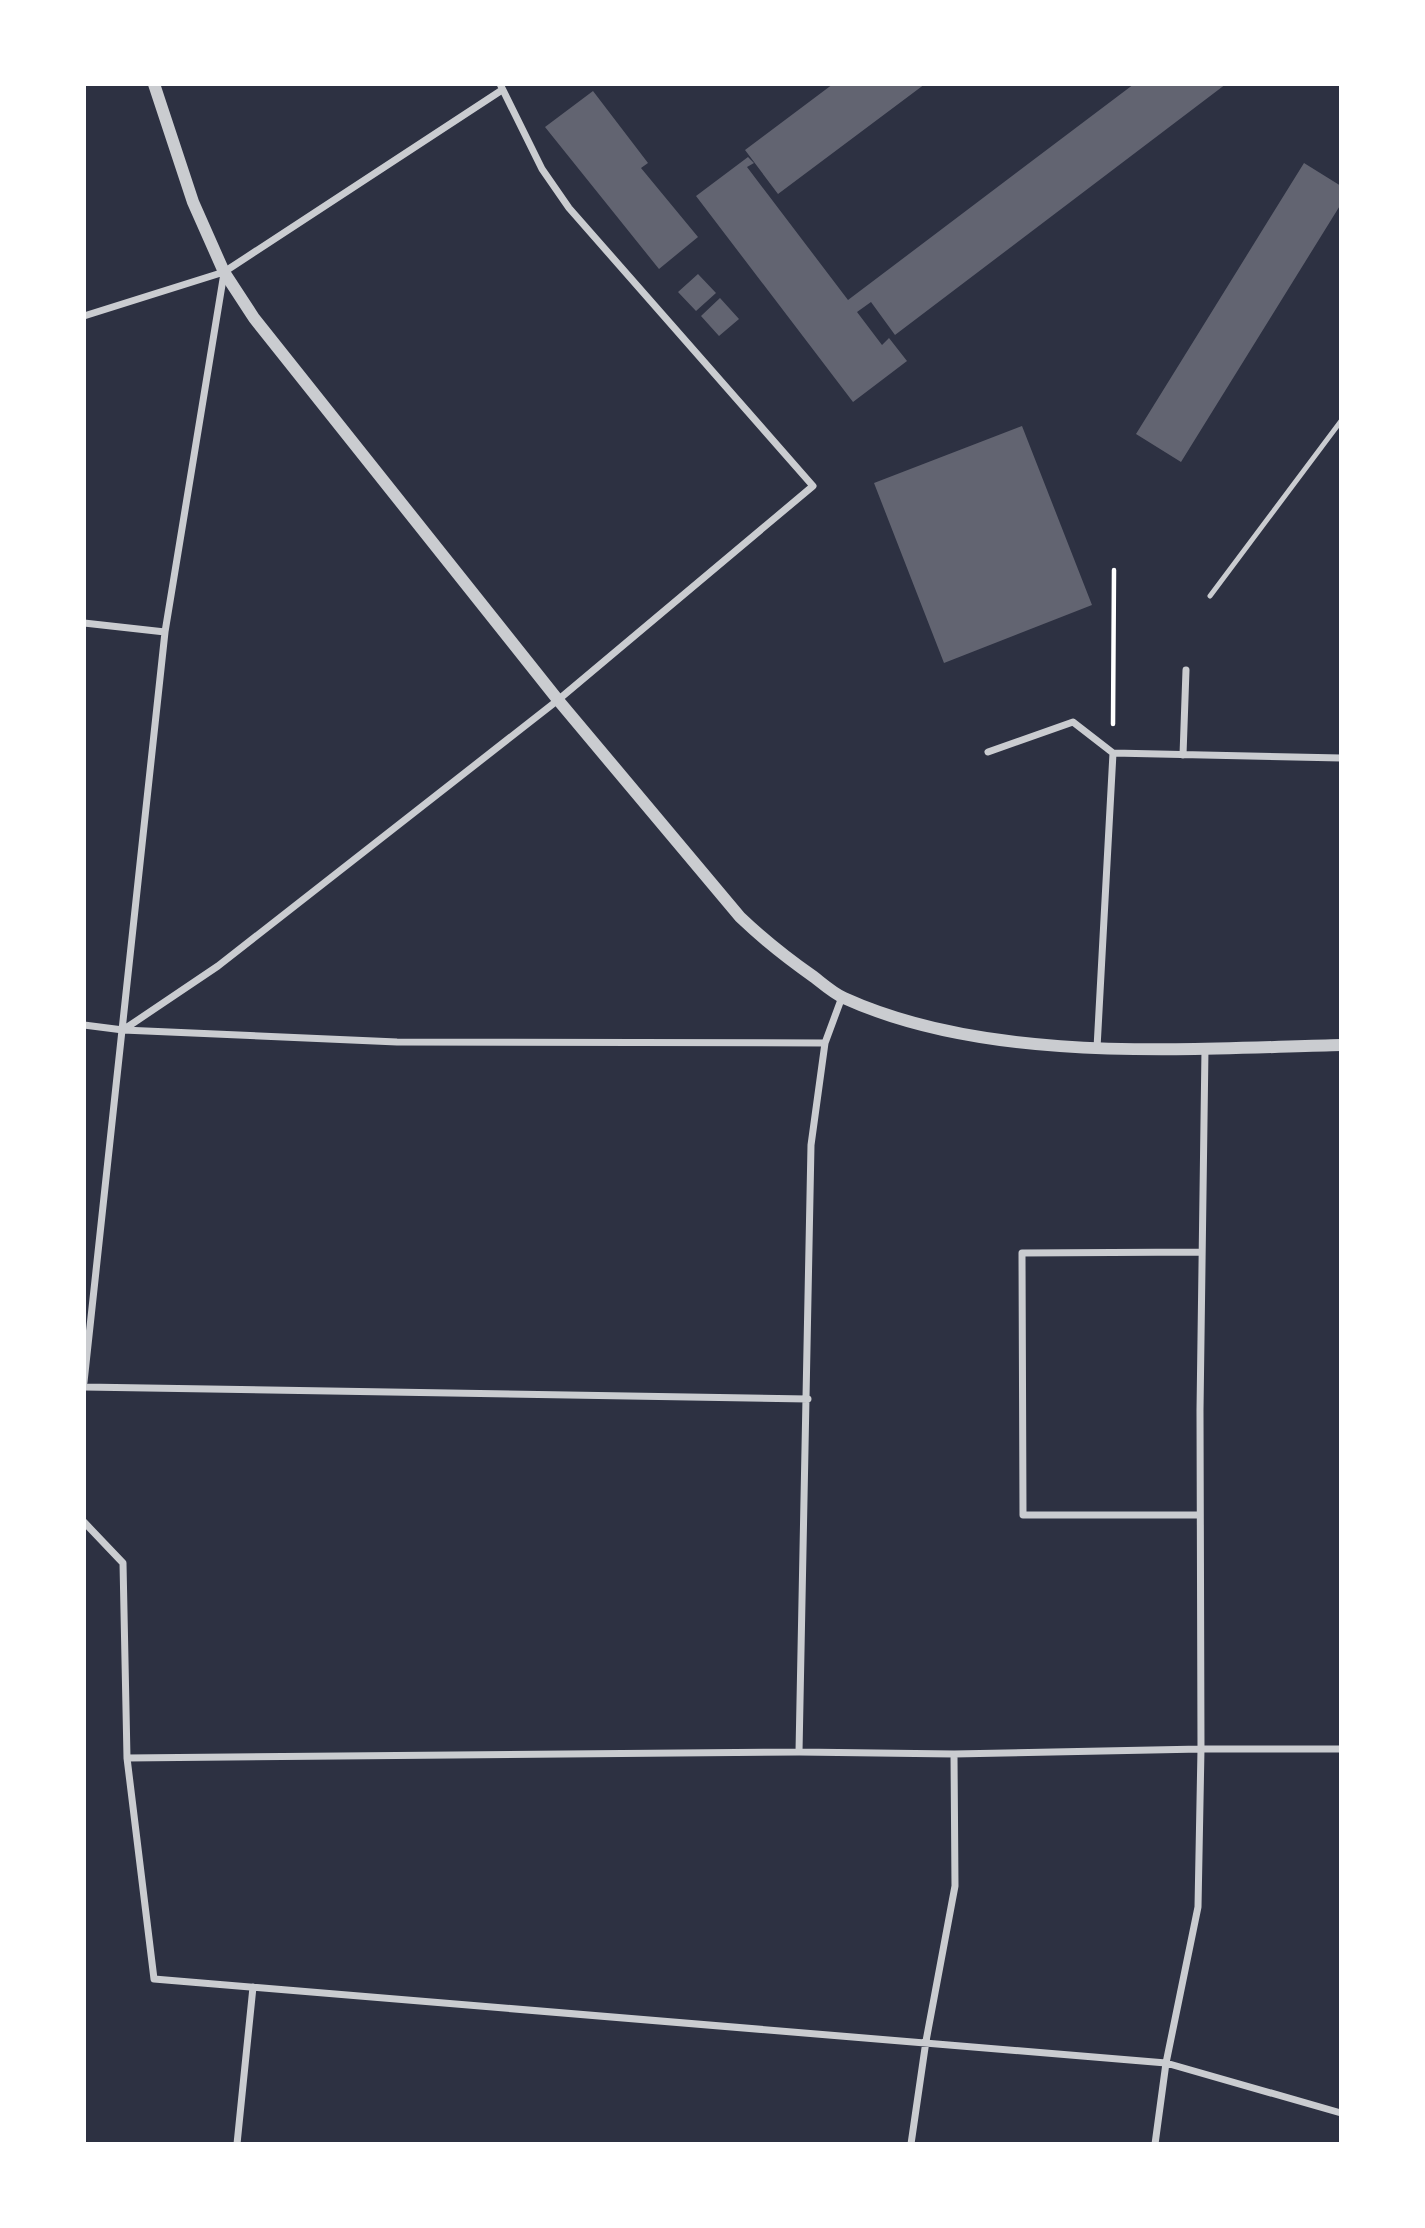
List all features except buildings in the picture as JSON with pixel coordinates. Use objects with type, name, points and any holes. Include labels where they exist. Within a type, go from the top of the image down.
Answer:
[{"type":"street","points":[[154,84],[193,202],[224,272],[254,318],[558,700],[740,917],[772,947],[842,997],[909,1023],[1001,1040],[1097,1048],[1205,1049],[1341,1045]]},
{"type":"street","points":[[84,316],[224,272],[501,87],[542,169],[569,208],[813,486],[558,700],[218,966],[123,1030]]},
{"type":"street","points":[[224,272],[165,632],[84,1385],[807,1399]]},
{"type":"street","points":[[84,623],[165,632]]},
{"type":"street","points":[[1183,755],[1186,670]]},
{"type":"street","points":[[988,752],[1073,722],[1114,753],[1341,758]]},
{"type":"street","points":[[1097,1048],[1114,753]]},
{"type":"street","points":[[799,1752],[811,1145],[825,1043],[842,997]]},
{"type":"street","points":[[84,1026],[397,1042],[825,1043]]},
{"type":"street","points":[[1155,2144],[1166,2063],[1198,1907],[1201,1749],[1199,1515],[1205,1049]]},
{"type":"street","points":[[1199,1515],[1023,1514],[1022,1253],[1202,1252]]},
{"type":"street","points":[[84,1522],[123,1563],[127,1758],[154,1979],[1166,2063],[1341,2113]]},
{"type":"street","points":[[127,1758],[799,1752],[954,1754],[1341,1749]]},
{"type":"street","points":[[911,2144],[926,2041],[955,1886],[954,1754]]},
{"type":"street","points":[[237,2144],[254,1987]]},
{"type":"lane","points":[[1210,596],[1341,421]]},
{"type":"path","points":[[1114,570],[1114,753]]}]
